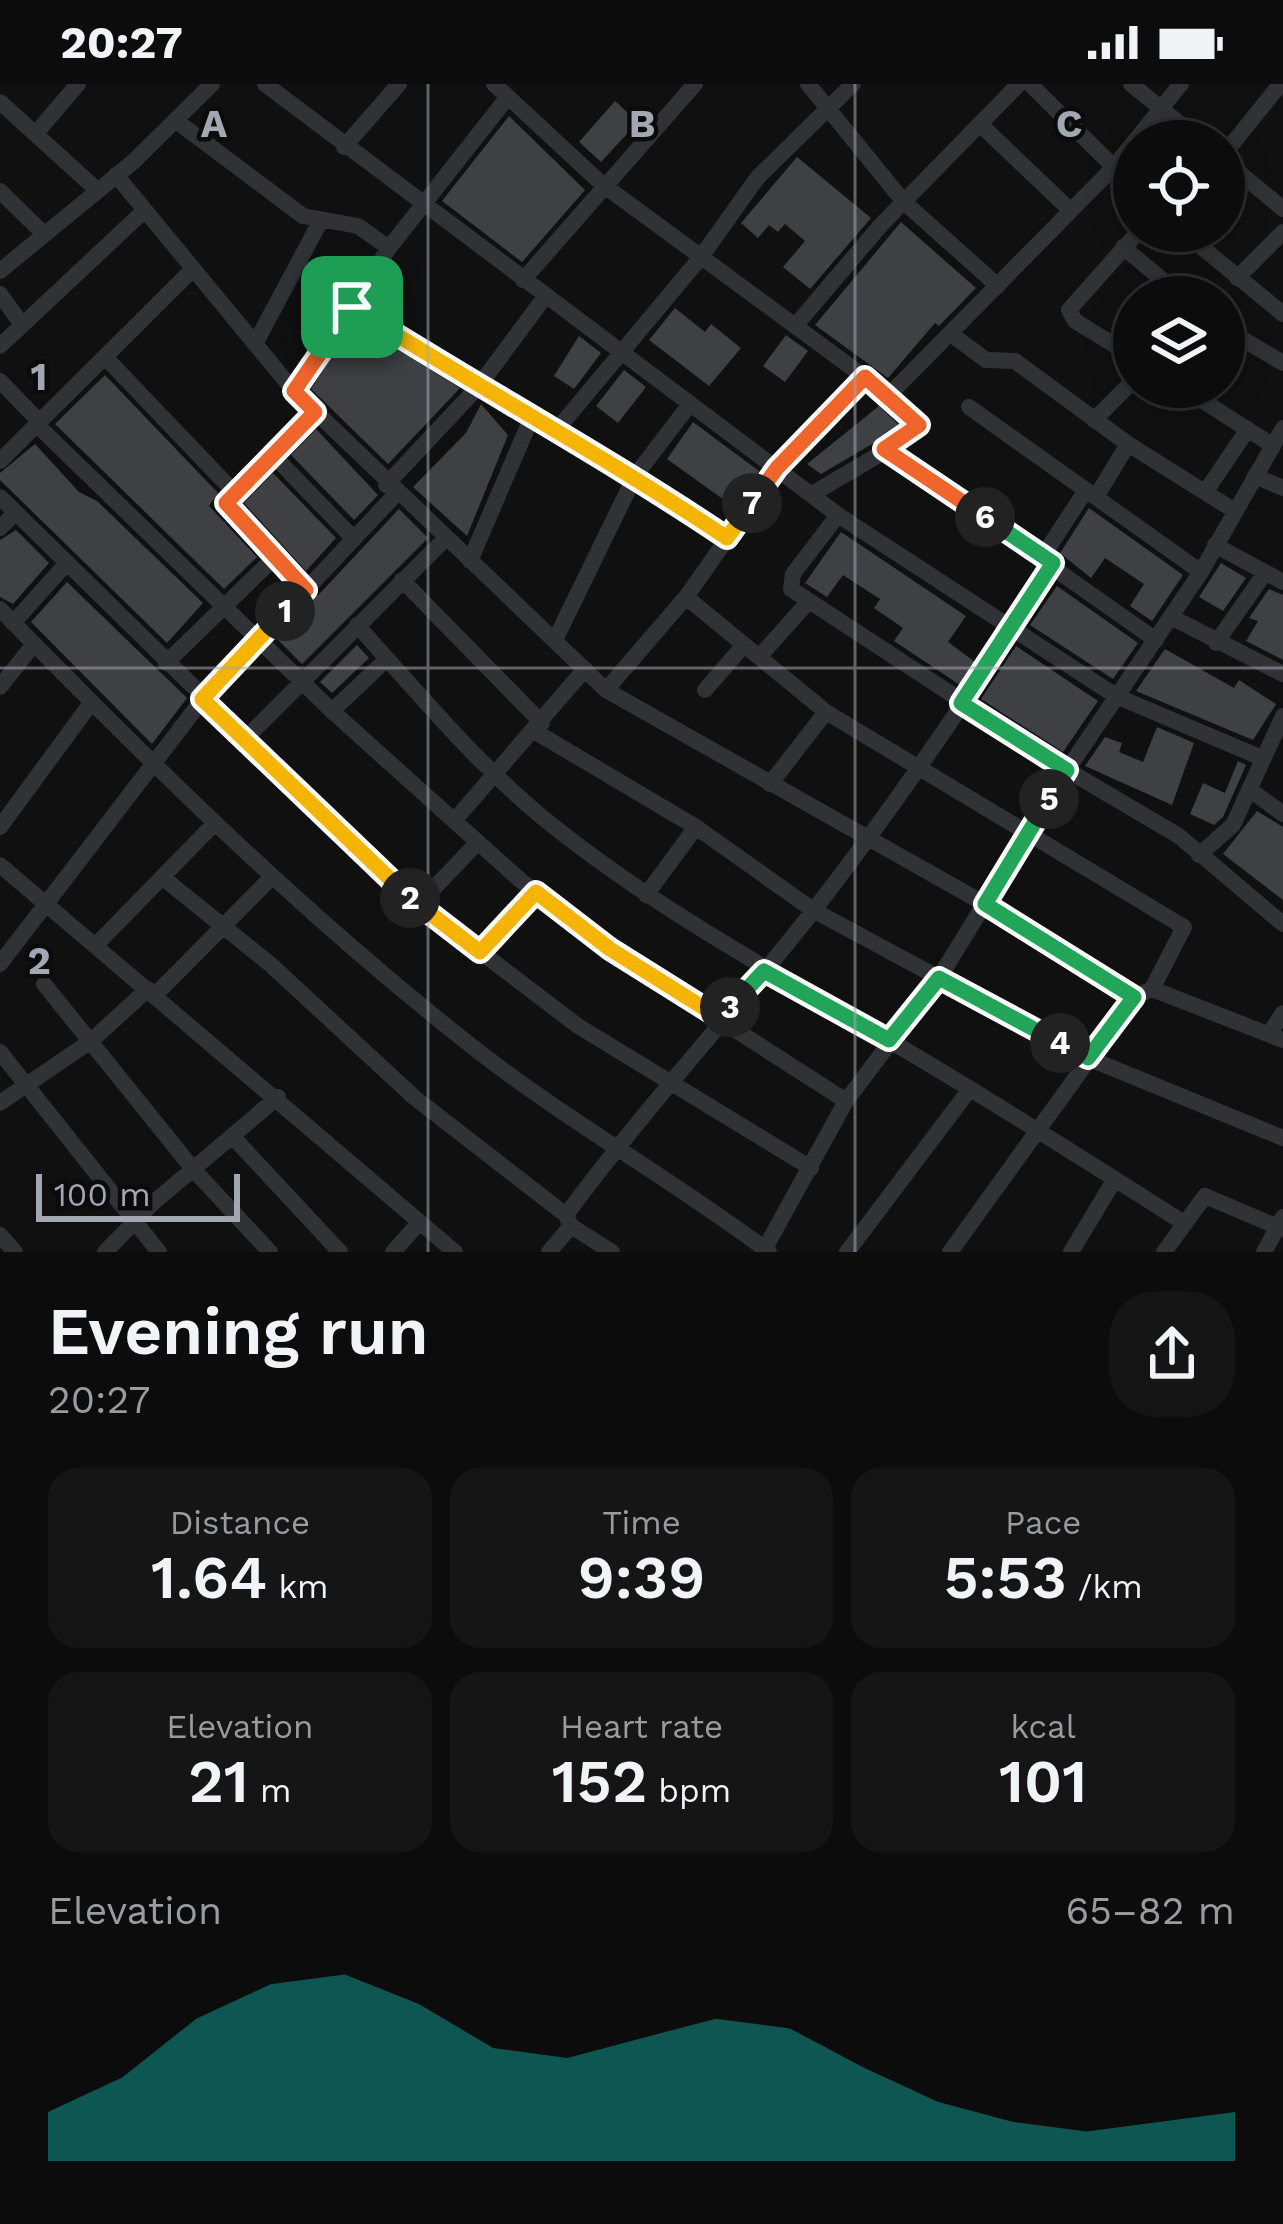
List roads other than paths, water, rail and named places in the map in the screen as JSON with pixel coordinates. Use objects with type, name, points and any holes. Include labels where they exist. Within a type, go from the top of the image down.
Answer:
[{"type":"street","points":[[35,134],[78,84]]},
{"type":"street","points":[[0,271],[116,175],[212,84]]},
{"type":"street","points":[[265,84],[838,515],[1011,632],[1116,696],[1262,758]]},
{"type":"street","points":[[344,147],[399,84]]},
{"type":"street","points":[[808,84],[904,202],[998,286]]},
{"type":"street","points":[[555,432],[701,257],[758,177],[853,84]]},
{"type":"street","points":[[795,326],[904,202],[1019,84]]},
{"type":"street","points":[[889,394],[1113,168],[1030,84]]},
{"type":"street","points":[[1131,84],[1175,120]]},
{"type":"street","points":[[1149,120],[1181,84]]},
{"type":"street","points":[[523,280],[684,87]]},
{"type":"street","points":[[1245,130],[1279,87]]},
{"type":"street","points":[[294,391],[500,91],[602,184],[889,394],[919,428],[812,494]]},
{"type":"street","points":[[2,109],[96,189]]},
{"type":"street","points":[[175,121],[303,215],[358,226],[389,248]]},
{"type":"street","points":[[982,126],[1070,210]]},
{"type":"street","points":[[116,175],[294,391],[605,690],[1143,993],[1276,1037],[1283,1013]]},
{"type":"street","points":[[1245,176],[1283,209]]},
{"type":"street","points":[[0,191],[43,233]]},
{"type":"street","points":[[0,346],[145,210]]},
{"type":"street","points":[[255,344],[320,222]]},
{"type":"street","points":[[1239,276],[1283,232]]},
{"type":"street","points":[[1113,344],[1070,316],[1073,302],[1118,252]]},
{"type":"street","points":[[1129,252],[1158,276]]},
{"type":"street","points":[[1207,252],[1235,276]]},
{"type":"street","points":[[0,461],[193,269]]},
{"type":"street","points":[[1245,284],[1283,314]]},
{"type":"street","points":[[0,294],[22,325]]},
{"type":"street","points":[[0,964],[202,699],[354,539],[545,297]]},
{"type":"street","points":[[352,307],[531,419],[635,476],[727,538]]},
{"type":"street","points":[[951,334],[986,360],[1015,362],[1127,444],[1235,511]]},
{"type":"street","points":[[1245,338],[1280,356]]},
{"type":"street","points":[[105,357],[234,492]]},
{"type":"street","points":[[605,690],[686,597],[777,468],[865,377]]},
{"type":"street","points":[[0,382],[332,711],[536,892],[610,949],[846,1101]]},
{"type":"street","points":[[1094,420],[1113,401]]},
{"type":"street","points":[[555,640],[635,476],[690,404]]},
{"type":"street","points":[[969,407],[1201,572]]},
{"type":"street","points":[[1214,408],[1272,445]]},
{"type":"street","points":[[306,590],[227,508],[234,492],[315,412]]},
{"type":"street","points":[[470,561],[531,419]]},
{"type":"street","points":[[66,564],[6,616],[151,766],[272,878],[472,1047],[614,1150],[766,1251],[846,1101],[939,978],[1067,770],[1201,572],[1283,428]]},
{"type":"street","points":[[1205,491],[1248,429]]},
{"type":"street","points":[[549,1252],[614,1150],[814,910],[919,770],[1011,632],[1048,560],[1127,444]]},
{"type":"street","points":[[884,449],[1156,640]]},
{"type":"street","points":[[272,454],[354,539]]},
{"type":"street","points":[[1255,476],[1283,488]]},
{"type":"street","points":[[0,497],[244,740],[419,904],[578,1026],[811,1168]]},
{"type":"street","points":[[0,528],[15,513]]},
{"type":"street","points":[[838,515],[789,581],[809,602],[1067,770],[1139,809],[1283,924]]},
{"type":"street","points":[[244,740],[444,540]]},
{"type":"street","points":[[1215,545],[1283,582]]},
{"type":"street","points":[[166,663],[275,557]]},
{"type":"street","points":[[1216,643],[1264,573]]},
{"type":"street","points":[[403,580],[538,728],[696,827],[814,910],[1088,1058],[1283,1138]]},
{"type":"street","points":[[686,597],[826,712],[1181,922],[1181,935],[1143,993],[1088,1058],[950,1252]]},
{"type":"street","points":[[705,690],[809,602]]},
{"type":"street","points":[[1171,617],[1283,674]]},
{"type":"street","points":[[356,625],[494,772],[550,824],[646,895],[764,971],[1040,1130],[1184,1222]]},
{"type":"street","points":[[0,687],[34,644]]},
{"type":"street","points":[[332,711],[387,658]]},
{"type":"street","points":[[454,820],[585,669]]},
{"type":"street","points":[[0,827],[91,704]]},
{"type":"street","points":[[770,784],[826,712]]},
{"type":"street","points":[[1199,855],[1223,838],[1253,791],[1262,758],[1280,726]]},
{"type":"street","points":[[1253,791],[1283,814]]},
{"type":"street","points":[[95,946],[213,825]]},
{"type":"street","points":[[646,895],[696,827]]},
{"type":"street","points":[[419,904],[478,842]]},
{"type":"street","points":[[0,865],[278,1097],[417,1225],[454,1252]]},
{"type":"street","points":[[162,878],[415,1098],[612,1252]]},
{"type":"street","points":[[0,1102],[152,992],[272,878]]},
{"type":"street","points":[[480,952],[536,892]]},
{"type":"street","points":[[44,984],[193,1169],[270,1252]]},
{"type":"street","points":[[0,1052],[159,1252]]},
{"type":"street","points":[[847,1252],[970,1089]]},
{"type":"street","points":[[105,1252],[278,1097]]},
{"type":"street","points":[[232,1136],[340,1252]]},
{"type":"street","points":[[1071,1252],[1115,1179]]},
{"type":"street","points":[[1164,1252],[1205,1196],[1281,1224],[1264,1252]]},
{"type":"street","points":[[393,1252],[417,1225]]},
{"type":"street","points":[[0,1235],[15,1252]]}]
